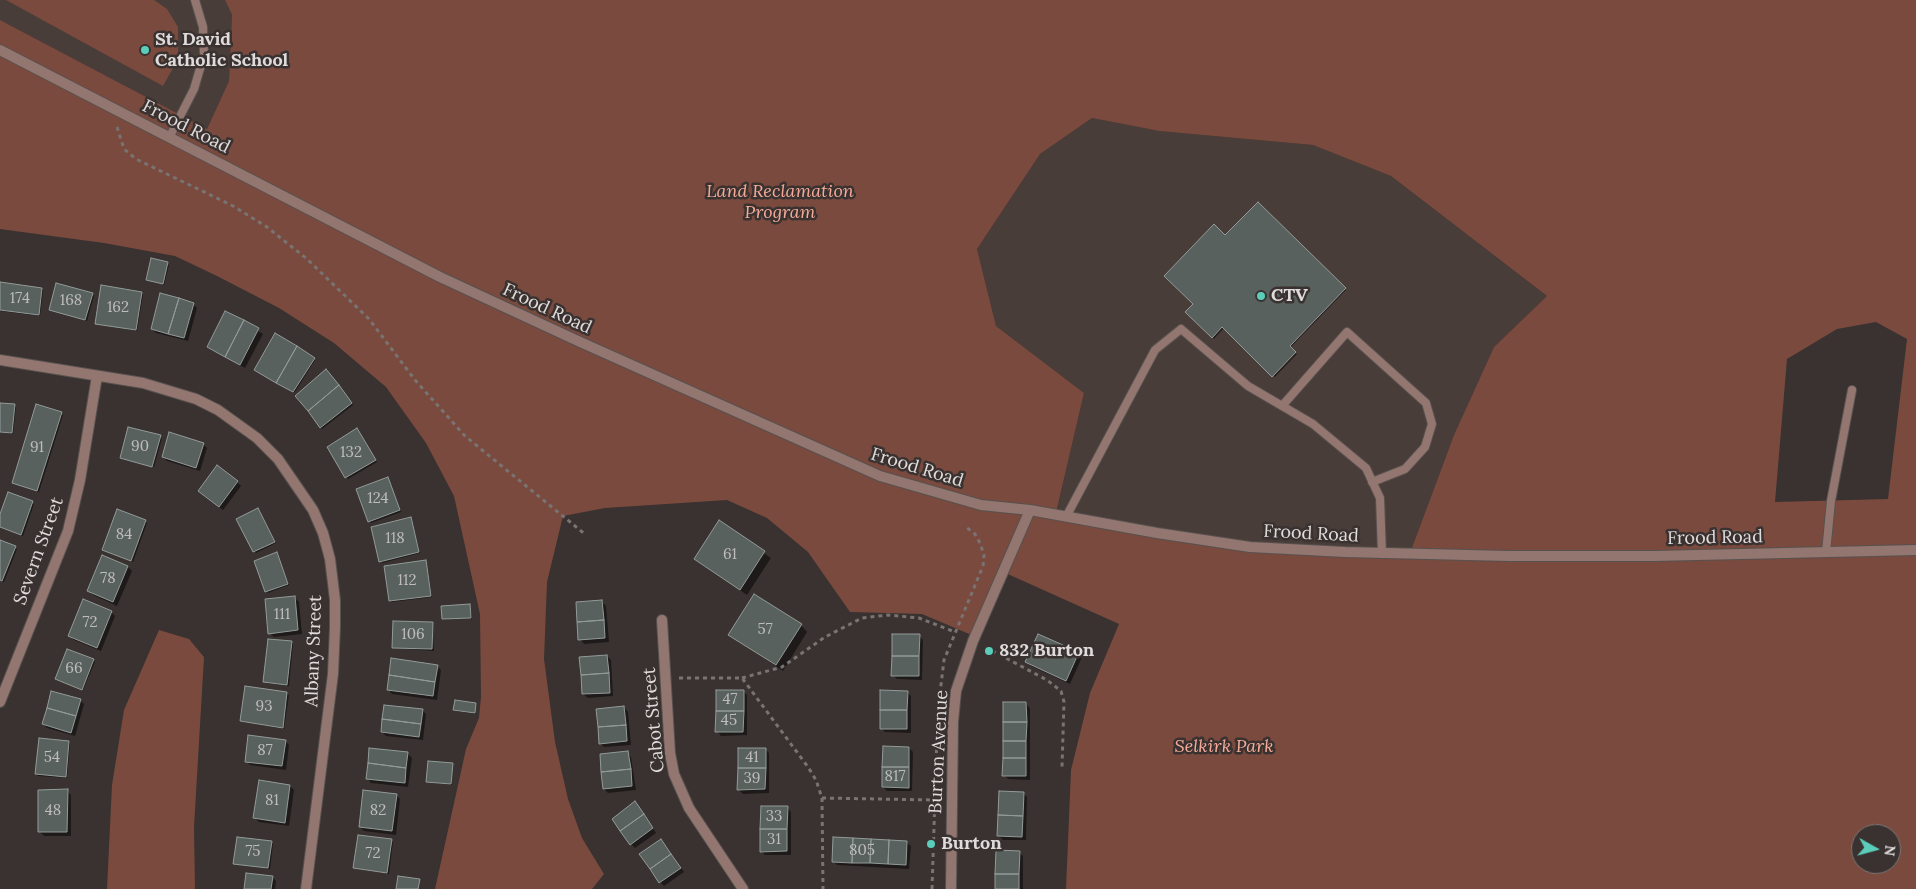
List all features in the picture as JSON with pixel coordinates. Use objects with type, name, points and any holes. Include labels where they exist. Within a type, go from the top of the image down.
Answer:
[{"type":"street","name":"Frood Road","points":[[0,50],[170,136],[440,277],[824,453],[880,476],[981,505],[1030,510],[1250,547],[1382,554],[1586,556],[1916,550]]},
{"type":"street","name":"Albany Street","points":[[0,360],[171,390],[211,406],[240,424],[271,452],[287,471],[313,510],[323,533],[330,560],[335,600],[333,674],[306,889]]},
{"type":"street","name":"Severn Street","points":[[0,702],[68,531],[78,489],[97,376]]},
{"type":"street","name":"Burton Avenue","points":[[951,889],[955,698],[973,641],[1030,510]]},
{"type":"street","name":"Cabot Street","points":[[662,620],[670,753],[674,774],[689,808],[737,887]]},
{"type":"lane","points":[[170,136],[194,89],[204,55],[203,27],[195,0]]},
{"type":"lane","points":[[1066,517],[1155,350],[1181,328],[1248,386],[1313,424],[1366,468],[1380,498],[1382,554]]},
{"type":"lane","points":[[1282,406],[1347,332],[1426,404],[1432,424],[1425,447],[1404,469],[1372,482]]},
{"type":"lane","points":[[1826,552],[1831,501],[1852,390]]},
{"type":"path","points":[[124,149],[136,160],[242,212],[267,227],[307,259],[369,319],[415,380],[465,436],[586,535]]},
{"type":"path","points":[[666,678],[742,678],[782,668],[825,637],[862,618],[888,615],[919,618],[954,632]]},
{"type":"path","points":[[973,641],[1048,680],[1061,691],[1064,702],[1062,767]]},
{"type":"path","points":[[742,678],[816,780],[822,798],[823,889]]},
{"type":"path","points":[[822,798],[935,800]]},
{"type":"shaded area","name":"St. David Catholic School","points":[[0,0],[225,0],[232,15],[229,81],[207,129],[0,20]]},
{"type":"shaded area","points":[[1092,118],[1159,131],[1313,145],[1391,176],[1547,296],[1494,347],[1454,435],[1410,553],[1250,546],[1056,514],[1084,393],[996,326],[977,249],[1040,154]]},
{"type":"green space","points":[[6,0],[154,0],[167,9],[178,27],[178,59],[163,86]]},
{"type":"green space","points":[[225,0],[1916,0],[1916,889],[1066,889],[1071,770],[1090,693],[1119,624],[1001,571],[974,636],[922,614],[850,612],[808,552],[767,518],[727,500],[605,508],[563,516],[547,582],[544,659],[555,742],[568,799],[582,838],[604,874],[592,889],[435,889],[466,749],[479,718],[481,697],[480,614],[454,496],[426,443],[386,387],[334,343],[279,308],[217,276],[175,256],[104,243],[0,229],[0,20],[207,129],[229,81],[232,15]],"holes":[[[1092,118],[1159,131],[1313,145],[1391,176],[1547,296],[1494,347],[1454,435],[1410,553],[1250,546],[1056,513],[1084,393],[996,326],[977,249],[1040,154]],[[1876,322],[1907,339],[1888,499],[1775,502],[1787,359],[1837,329]]]},
{"type":"green space","points":[[159,630],[189,639],[204,657],[194,827],[195,889],[107,889],[112,785],[124,710]]},
{"type":"building","name":"CTV","points":[[1258,202],[1346,288],[1290,346],[1296,352],[1272,377],[1222,327],[1212,338],[1185,312],[1193,304],[1164,276],[1214,224],[1225,235]]},
{"type":"building","points":[[151,258],[168,262],[163,284],[146,280]]},
{"type":"building","points":[[0,282],[42,288],[39,315],[0,310]]},
{"type":"building","points":[[56,283],[93,293],[85,320],[49,310]]},
{"type":"building","points":[[101,285],[142,292],[136,330],[95,324]]},
{"type":"building","points":[[160,293],[179,298],[168,334],[151,329]]},
{"type":"building","points":[[179,298],[194,303],[184,338],[168,334]]},
{"type":"building","points":[[225,311],[244,320],[225,357],[207,347]]},
{"type":"building","points":[[244,320],[259,328],[240,365],[225,357]]},
{"type":"building","points":[[275,333],[297,346],[276,383],[254,370]]},
{"type":"building","points":[[297,346],[315,358],[293,392],[276,383]]},
{"type":"building","points":[[326,369],[339,385],[308,411],[295,396]]},
{"type":"building","points":[[339,385],[352,403],[320,428],[308,411]]},
{"type":"building","points":[[0,403],[15,404],[12,433],[0,432]]},
{"type":"building","points":[[36,404],[62,412],[37,491],[12,483]]},
{"type":"building","points":[[128,427],[161,435],[152,467],[120,458]]},
{"type":"building","points":[[357,428],[376,460],[345,478],[327,447]]},
{"type":"building","points":[[169,432],[204,443],[196,468],[162,457]]},
{"type":"building","points":[[217,465],[238,481],[219,507],[198,491]]},
{"type":"building","points":[[388,477],[400,510],[368,522],[356,489]]},
{"type":"building","points":[[8,492],[33,501],[21,535],[0,527],[0,514]]},
{"type":"building","points":[[258,508],[275,542],[253,552],[236,519]]},
{"type":"building","points":[[117,509],[146,520],[131,561],[102,550]]},
{"type":"building","points":[[411,517],[419,552],[379,562],[371,527]]},
{"type":"building","points":[[719,520],[765,551],[740,590],[694,559]]},
{"type":"building","points":[[0,540],[16,546],[2,581],[0,580]]},
{"type":"building","points":[[277,552],[288,584],[265,592],[254,561]]},
{"type":"building","points":[[102,555],[128,566],[113,602],[87,591]]},
{"type":"building","points":[[426,560],[431,596],[389,601],[384,566]]},
{"type":"building","points":[[754,594],[802,624],[776,665],[728,635]]},
{"type":"building","points":[[295,596],[298,630],[268,634],[265,599]]},
{"type":"building","points":[[83,599],[112,611],[97,648],[68,636]]},
{"type":"building","points":[[602,600],[604,620],[577,622],[576,602]]},
{"type":"building","points":[[470,604],[471,618],[442,619],[441,606]]},
{"type":"building","points":[[604,620],[605,638],[578,640],[577,622]]},
{"type":"building","points":[[393,621],[433,622],[432,649],[392,648]]},
{"type":"building","points":[[892,634],[920,634],[919,656],[892,656]]},
{"type":"building","points":[[1038,634],[1079,652],[1066,681],[1025,662]]},
{"type":"building","points":[[268,639],[292,641],[287,685],[263,682]]},
{"type":"building","points":[[67,649],[94,659],[82,690],[55,679]]},
{"type":"building","points":[[607,655],[609,673],[581,675],[579,657]]},
{"type":"building","points":[[892,656],[919,656],[919,676],[891,676]]},
{"type":"building","points":[[391,658],[438,665],[435,682],[389,675]]},
{"type":"building","points":[[609,673],[610,693],[582,694],[581,675]]},
{"type":"building","points":[[389,675],[435,682],[433,696],[387,690]]},
{"type":"building","points":[[245,686],[287,692],[283,728],[240,721]]},
{"type":"building","points":[[716,690],[744,690],[744,711],[716,711]]},
{"type":"building","points":[[880,690],[908,691],[907,710],[880,710]]},
{"type":"building","points":[[51,691],[81,699],[76,716],[47,708]]},
{"type":"building","points":[[455,700],[476,703],[475,713],[453,710]]},
{"type":"building","points":[[1003,702],[1026,702],[1027,722],[1003,722]]},
{"type":"building","points":[[384,705],[423,709],[421,724],[382,719]]},
{"type":"building","points":[[624,706],[626,725],[598,727],[596,709]]},
{"type":"building","points":[[47,708],[76,716],[71,733],[42,724]]},
{"type":"building","points":[[880,710],[907,710],[907,729],[880,729]]},
{"type":"building","points":[[716,711],[744,711],[743,732],[715,732]]},
{"type":"building","points":[[382,719],[421,724],[419,737],[381,732]]},
{"type":"building","points":[[1003,722],[1027,722],[1026,741],[1003,741]]},
{"type":"building","points":[[626,725],[627,741],[599,744],[598,727]]},
{"type":"building","points":[[248,735],[286,740],[282,766],[245,762]]},
{"type":"building","points":[[39,738],[69,741],[66,777],[35,774]]},
{"type":"building","points":[[1003,741],[1026,741],[1026,758],[1003,758]]},
{"type":"building","points":[[883,746],[909,747],[909,767],[882,767]]},
{"type":"building","points":[[369,748],[408,752],[406,768],[368,763]]},
{"type":"building","points":[[738,748],[766,748],[766,768],[738,768]]},
{"type":"building","points":[[628,751],[631,769],[601,772],[600,754]]},
{"type":"building","points":[[1003,758],[1026,758],[1026,776],[1002,776]]},
{"type":"building","points":[[428,761],[453,763],[451,784],[426,782]]},
{"type":"building","points":[[368,763],[406,768],[405,783],[366,779]]},
{"type":"building","points":[[882,767],[909,767],[909,788],[882,787]]},
{"type":"building","points":[[738,768],[766,768],[765,789],[737,790]]},
{"type":"building","points":[[631,769],[632,786],[603,789],[601,772]]},
{"type":"building","points":[[259,780],[290,785],[285,823],[253,818]]},
{"type":"building","points":[[68,789],[67,832],[38,832],[38,790]]},
{"type":"building","points":[[363,790],[397,794],[392,831],[359,827]]},
{"type":"building","points":[[999,791],[1024,792],[1023,816],[998,815]]},
{"type":"building","points":[[635,801],[644,814],[620,831],[612,819]]},
{"type":"building","points":[[761,806],[788,806],[787,829],[760,829]]},
{"type":"building","points":[[644,814],[653,828],[630,845],[620,831]]},
{"type":"building","points":[[998,815],[1023,816],[1022,837],[997,836]]},
{"type":"building","points":[[760,829],[787,829],[787,851],[760,852]]},
{"type":"building","points":[[358,835],[392,839],[387,873],[353,868]]},
{"type":"building","points":[[237,837],[272,841],[268,868],[233,864]]},
{"type":"building","points":[[833,837],[853,838],[852,863],[832,862]]},
{"type":"building","points":[[853,838],[871,839],[870,863],[852,863]]},
{"type":"building","points":[[661,839],[671,854],[650,869],[639,854]]},
{"type":"building","points":[[871,839],[889,840],[888,864],[870,863]]},
{"type":"building","points":[[889,840],[907,841],[906,865],[888,864]]},
{"type":"building","points":[[996,850],[1020,851],[1019,874],[995,874]]},
{"type":"building","points":[[671,854],[681,868],[659,883],[650,869]]},
{"type":"building","points":[[246,873],[273,876],[271,889],[244,889]]},
{"type":"building","points":[[995,874],[1019,874],[1019,889],[995,889]]},
{"type":"building","points":[[398,876],[420,879],[418,889],[396,889]]},
{"type":"place","name":"St. David Catholic School","points":[[145,50]]},
{"type":"place","name":"CTV","points":[[1261,296]]},
{"type":"place","name":"832 Burton","points":[[989,651]]},
{"type":"place","name":"Burton","points":[[931,844]]},
{"type":"park label","name":"Land Reclamation Program","points":[[780,202]]},
{"type":"park label","name":"Selkirk Park","points":[[1224,747]]}]
